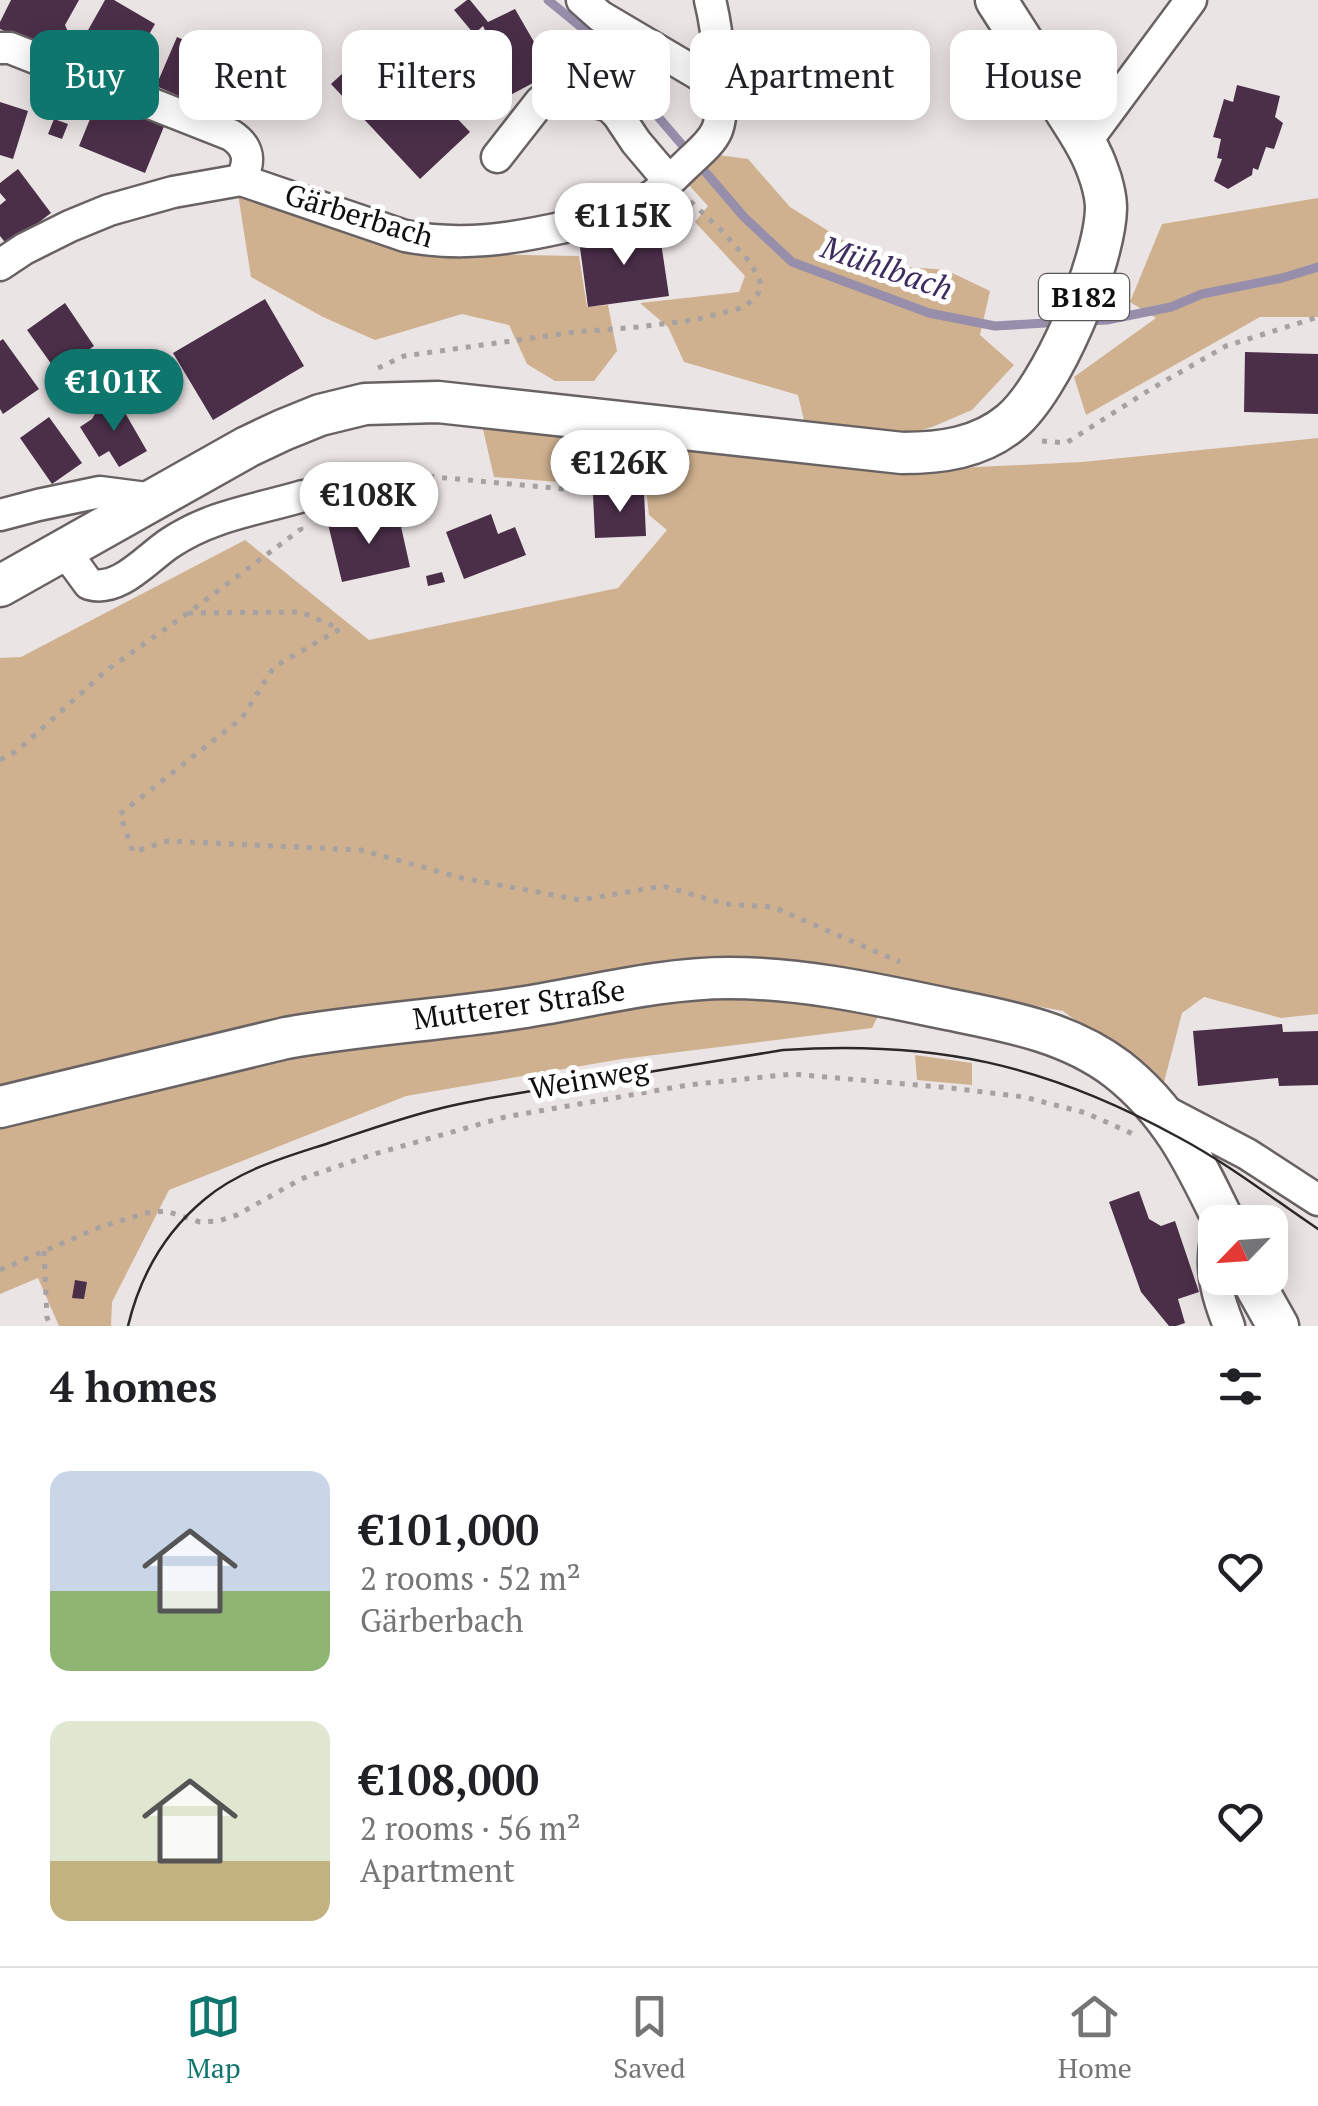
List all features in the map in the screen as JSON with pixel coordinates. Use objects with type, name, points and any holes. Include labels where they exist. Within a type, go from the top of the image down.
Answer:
[{"type":"main road","name":"B182","points":[[0,586],[247,446],[331,412],[364,404],[438,402],[902,453],[926,453],[990,436],[1011,422],[1043,382],[1078,313],[1094,270],[1106,206],[1099,172],[1086,143],[996,0]]},
{"type":"main road","name":"Mutterer Straße","points":[[0,1107],[286,1038],[508,1010],[705,978],[771,980],[845,988],[1041,1030],[1071,1042],[1115,1068],[1152,1124],[1191,1155],[1211,1205]]},
{"type":"main road","points":[[1261,1295],[1278,1326]]},
{"type":"street","points":[[582,0],[600,16],[690,69]]},
{"type":"street","name":"Gärberbach","points":[[710,0],[716,30]]},
{"type":"street","points":[[1086,143],[1191,0]]},
{"type":"street","points":[[3,46],[231,135],[245,146],[247,155],[248,164],[241,180]]},
{"type":"street","points":[[496,157],[540,102],[561,92],[608,106],[644,153],[676,175]]},
{"type":"street","name":"Gärberbach","points":[[0,265],[24,249],[109,210],[173,192],[241,180],[432,242],[516,238],[607,216],[647,199],[706,147],[718,120]]},
{"type":"street","points":[[0,515],[100,492],[154,499]]},
{"type":"street","points":[[64,550],[90,584],[104,586],[193,530],[226,515],[297,498]]},
{"type":"street","points":[[1152,1124],[1247,1154],[1318,1200]]},
{"type":"street","points":[[1219,1295],[1229,1326]]},
{"type":"path","points":[[364,404],[367,372],[404,356],[694,320],[745,308],[758,294],[761,284],[749,260],[676,175]]},
{"type":"path","points":[[1011,422],[1031,440],[1066,442],[1226,346],[1318,317]]},
{"type":"path","points":[[0,760],[17,751],[107,670],[301,529],[297,498],[328,481],[358,472],[381,472],[586,491]]},
{"type":"path","points":[[188,613],[301,612],[340,629],[274,667],[242,718],[120,814],[133,852],[168,841],[361,850],[462,878],[580,900],[663,886],[725,904],[773,907],[908,966]]},
{"type":"path","name":"Weinweg","points":[[0,1270],[100,1227],[156,1210],[200,1222],[218,1222],[328,1168],[505,1116],[688,1085],[792,1074],[1024,1097],[1152,1124]]},
{"type":"path","points":[[44,1252],[50,1326]]},
{"type":"shaded area","points":[[718,155],[748,159],[790,207],[883,265],[946,270],[990,291],[980,335],[1014,365],[972,410],[903,435],[804,420],[798,395],[684,362],[668,327],[640,303],[739,292],[745,276],[695,222],[708,206],[687,183]]},
{"type":"shaded area","points":[[238,194],[453,254],[579,256],[587,307],[608,305],[617,351],[594,381],[555,381],[527,364],[509,325],[462,314],[375,340],[323,317],[251,277]]},
{"type":"shaded area","points":[[1318,198],[1318,317],[1260,317],[1086,415],[1074,377],[1156,318],[1130,302],[1162,224]]},
{"type":"shaded area","points":[[482,425],[894,471],[1082,462],[1318,438],[1318,1014],[1281,1018],[1204,997],[1182,1013],[1163,1086],[1063,1011],[896,980],[872,1028],[622,1059],[406,1096],[169,1190],[112,1302],[111,1326],[59,1326],[38,1278],[0,1294],[0,658],[21,657],[245,540],[369,640],[618,588],[667,530],[649,515],[646,489],[494,477]]},
{"type":"shaded area","points":[[915,1055],[972,1063],[972,1085],[917,1080]]},
{"type":"building","points":[[11,0],[79,0],[65,25],[67,30],[30,30],[30,42],[0,29]]},
{"type":"building","points":[[105,0],[114,0],[155,24],[152,30],[88,30]]},
{"type":"building","points":[[470,0],[488,22],[515,9],[532,38],[532,84],[512,94],[512,30],[485,30],[483,26],[471,30],[454,10]]},
{"type":"building","points":[[179,38],[179,96],[159,87],[159,79]]},
{"type":"building","points":[[342,74],[342,96],[331,84]]},
{"type":"building","points":[[1237,85],[1280,96],[1275,117],[1283,123],[1274,149],[1266,147],[1258,170],[1253,168],[1252,175],[1228,189],[1214,181],[1222,159],[1217,158],[1221,139],[1213,137],[1224,99],[1233,102]]},
{"type":"building","points":[[0,102],[28,111],[13,159],[0,155]]},
{"type":"building","points":[[54,120],[68,124],[62,139],[48,134]]},
{"type":"building","points":[[90,120],[155,120],[165,124],[145,173],[79,146]]},
{"type":"building","points":[[365,120],[459,120],[470,132],[420,179]]},
{"type":"building","points":[[18,169],[51,213],[8,246],[0,236],[0,205],[6,200],[0,193],[0,183]]},
{"type":"building","points":[[659,229],[669,296],[588,307],[579,240]]},
{"type":"building","points":[[265,299],[304,366],[213,420],[173,353]]},
{"type":"building","points":[[65,303],[94,346],[57,372],[27,330]]},
{"type":"building","points":[[3,339],[39,389],[3,414],[0,341]]},
{"type":"building","points":[[1245,352],[1318,354],[1318,414],[1244,412]]},
{"type":"building","points":[[120,404],[147,451],[119,467],[109,451],[99,457],[80,427],[92,419],[100,405]]},
{"type":"building","points":[[49,417],[82,463],[52,484],[20,438]]},
{"type":"building","points":[[644,492],[646,536],[595,538],[593,494]]},
{"type":"building","points":[[398,513],[410,567],[342,582],[328,524],[357,517],[358,523]]},
{"type":"building","points":[[491,514],[498,534],[515,527],[526,555],[464,579],[446,532]]},
{"type":"building","points":[[442,572],[445,582],[428,586],[426,576]]},
{"type":"building","points":[[1282,1024],[1283,1032],[1318,1031],[1318,1085],[1279,1086],[1278,1078],[1198,1086],[1193,1031]]},
{"type":"building","points":[[1139,1191],[1149,1219],[1161,1226],[1175,1221],[1198,1289],[1178,1299],[1185,1323],[1169,1326],[1141,1292],[1109,1202]]},
{"type":"building","points":[[75,1280],[87,1282],[84,1299],[72,1298]]},
{"type":"waterway","name":"Mühlbach","points":[[548,0],[581,27],[744,217],[792,262],[929,313],[995,326],[1062,322]]},
{"type":"waterway","name":"Mühlbach","points":[[1088,321],[1171,307],[1202,294],[1318,267]]},
{"type":"tram line","points":[[128,1326],[147,1273],[178,1226],[219,1189],[264,1165],[456,1105],[783,1050],[890,1049],[987,1062],[1034,1075],[1081,1091],[1178,1137],[1318,1229]]}]
